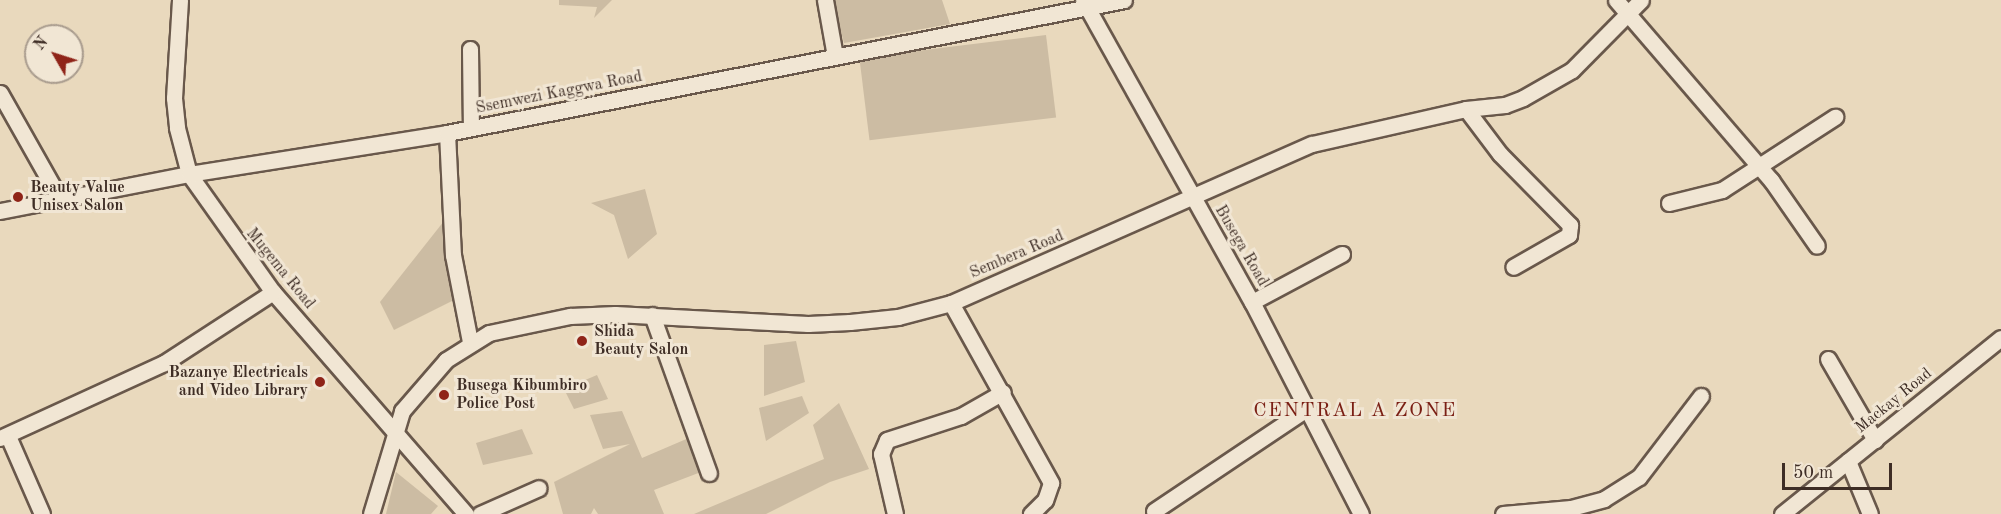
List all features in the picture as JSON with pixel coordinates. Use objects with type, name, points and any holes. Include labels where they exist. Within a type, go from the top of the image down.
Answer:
[{"type":"street","name":"Mugema Road","points":[[180,0],[174,98],[177,128],[189,174],[273,292],[466,514]]},
{"type":"street","points":[[825,0],[835,56]]},
{"type":"street","name":"Ssemwezi Kaggwa Road","points":[[0,211],[189,174],[447,133],[1085,4],[1124,0]]},
{"type":"street","points":[[1616,0],[1628,17],[1759,165],[1817,246]]},
{"type":"street","name":"Sembera Road","points":[[371,514],[393,430],[421,384],[470,342],[521,324],[570,316],[652,315],[840,323],[898,317],[951,303],[1312,144],[1466,109],[1505,105],[1546,86],[1572,70],[1628,17],[1641,0]]},
{"type":"street","name":"Busega Road","points":[[1085,4],[1252,302],[1361,514]]},
{"type":"street","points":[[470,49],[471,128]]},
{"type":"street","points":[[0,93],[60,199]]},
{"type":"street","points":[[1466,109],[1500,154],[1570,225],[1569,235],[1513,267]]},
{"type":"street","points":[[1669,203],[1722,190],[1835,117]]},
{"type":"street","points":[[447,133],[453,255],[470,342]]},
{"type":"street","points":[[1252,302],[1342,254]]},
{"type":"street","points":[[42,514],[4,437],[164,363],[273,292]]},
{"type":"street","points":[[951,303],[1003,392],[1051,483],[1045,501],[1031,514]]},
{"type":"street","points":[[652,315],[709,472]]},
{"type":"street","name":"Mackay Road","points":[[1782,514],[2001,338]]},
{"type":"street","points":[[1828,359],[1875,440]]},
{"type":"street","points":[[896,514],[881,454],[887,440],[961,416],[1003,392]]},
{"type":"street","points":[[1503,514],[1571,508],[1604,499],[1639,477],[1701,396]]},
{"type":"street","points":[[1154,511],[1308,408]]},
{"type":"street","points":[[1848,461],[1870,514]]},
{"type":"street","points":[[480,514],[539,488]]},
{"type":"shaded area","points":[[559,0],[612,0],[594,18],[597,7],[559,5]]},
{"type":"shaded area","points":[[833,0],[942,0],[950,24],[844,43]]},
{"type":"shaded area","points":[[1046,35],[1056,117],[870,140],[859,58]]},
{"type":"shaded area","points":[[645,189],[657,234],[628,259],[614,215],[591,203]]},
{"type":"shaded area","points":[[444,221],[454,300],[394,330],[380,302]]},
{"type":"shaded area","points":[[796,341],[805,382],[764,396],[764,345]]},
{"type":"shaded area","points":[[597,375],[608,399],[574,409],[564,389]]},
{"type":"shaded area","points":[[802,396],[809,413],[766,441],[759,408]]},
{"type":"shaded area","points":[[839,403],[869,469],[830,482],[766,514],[694,514],[824,459],[813,425]]},
{"type":"shaded area","points":[[622,411],[642,458],[691,437],[701,472],[654,490],[664,514],[598,514],[594,508],[591,514],[563,514],[554,482],[630,444],[603,449],[590,415]]},
{"type":"shaded area","points":[[522,429],[533,454],[483,465],[476,443]]},
{"type":"shaded area","points":[[396,472],[438,506],[431,514],[386,514]]},
{"type":"place","name":"Beauty Value Unisex Salon","points":[[18,197]]},
{"type":"place","name":"Shida Beauty Salon","points":[[582,341]]},
{"type":"place","name":"Bazanye Electricals and Video Library","points":[[320,382]]},
{"type":"place","name":"Busega Kibumbiro Police Post","points":[[444,395]]},
{"type":"district","name":"CENTRAL A ZONE","points":[[1355,411]]}]
